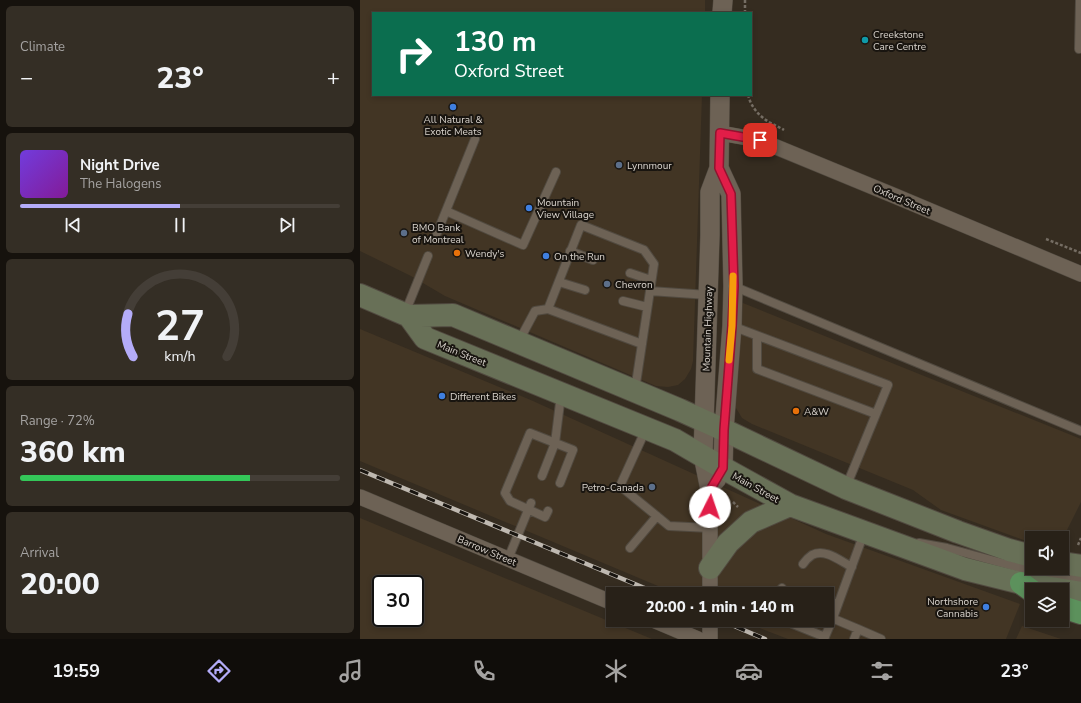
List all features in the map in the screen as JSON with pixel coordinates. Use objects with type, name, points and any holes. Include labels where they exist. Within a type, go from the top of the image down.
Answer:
[{"type":"highway","points":[[1069,609],[1081,612]]},
{"type":"main road","points":[[360,295],[407,315],[453,315],[704,421],[846,488],[958,532],[1025,554]]},
{"type":"main road","name":"Main Street","points":[[407,315],[425,338],[676,440],[790,505],[965,569],[1025,586]]},
{"type":"main road","points":[[710,568],[728,544],[751,522],[790,505]]},
{"type":"main road","points":[[1069,560],[1079,556]]},
{"type":"main road","name":"Main Street","points":[[1069,592],[1081,593]]},
{"type":"street","points":[[722,12],[723,0]]},
{"type":"street","name":"Mountain Highway","points":[[710,587],[710,490],[703,456],[710,192],[719,168],[720,96]]},
{"type":"street","name":"Oxford Street","points":[[720,133],[760,140],[1081,274]]},
{"type":"street","name":"Mountain Highway","points":[[710,490],[723,468],[724,430],[734,286],[731,194],[719,168]]},
{"type":"street","name":"Barrow Street","points":[[360,497],[606,600]]},
{"type":"street","points":[[670,627],[698,639]]},
{"type":"street","points":[[710,627],[710,639]]},
{"type":"lane","points":[[1079,49],[1080,0]]},
{"type":"lane","points":[[437,232],[475,139]]},
{"type":"lane","points":[[446,211],[523,245],[556,172]]},
{"type":"lane","points":[[548,309],[581,225],[644,250],[654,264],[635,391]]},
{"type":"lane","points":[[570,251],[593,260]]},
{"type":"lane","points":[[407,315],[428,256]]},
{"type":"lane","points":[[630,273],[651,280]]},
{"type":"lane","points":[[559,282],[585,290]]},
{"type":"lane","points":[[734,286],[1081,431]]},
{"type":"lane","points":[[650,291],[708,295]]},
{"type":"lane","points":[[623,301],[647,308]]},
{"type":"lane","points":[[518,342],[535,311],[548,309],[642,344]]},
{"type":"lane","points":[[732,326],[888,385],[846,488]]},
{"type":"lane","points":[[757,336],[757,369],[876,414]]},
{"type":"lane","points":[[542,476],[555,443],[561,394]]},
{"type":"lane","points":[[646,428],[620,486],[669,526],[710,528]]},
{"type":"lane","points":[[548,511],[545,517],[530,506],[510,501],[505,493],[530,433],[572,450],[560,483]]},
{"type":"lane","points":[[508,559],[530,506]]},
{"type":"lane","points":[[630,548],[657,516]]},
{"type":"lane","points":[[834,610],[838,604],[864,532]]},
{"type":"lane","points":[[894,543],[922,542],[1039,574],[1081,580]]},
{"type":"lane","points":[[803,564],[811,555],[820,553],[829,555],[852,567]]},
{"type":"lane","points":[[834,602],[838,604]]},
{"type":"lane","points":[[834,619],[881,639]]},
{"type":"lane","points":[[799,627],[824,638],[827,627]]},
{"type":"lane","points":[[854,639],[858,629]]},
{"type":"path","points":[[745,0],[745,12]]},
{"type":"path","points":[[748,96],[749,101],[761,116],[788,133]]},
{"type":"path","points":[[1079,556],[1081,538]]},
{"type":"shaded area","name":"Mountain View Village","points":[[360,0],[705,0],[705,12],[372,12],[372,96],[702,96],[693,361],[691,369],[685,379],[678,385],[668,387],[656,386],[445,296],[411,276],[360,251]]},
{"type":"shaded area","points":[[738,301],[1081,439],[1081,502],[1066,531],[1025,531],[1025,540],[941,510],[913,490],[752,424],[742,418],[736,408],[733,396]]},
{"type":"shaded area","points":[[360,329],[533,401],[826,534],[1020,604],[1006,639],[788,639],[757,627],[834,627],[834,587],[660,587],[360,461]]},
{"type":"shaded area","points":[[360,518],[606,620],[606,627],[623,627],[652,639],[360,639]]},
{"type":"shaded area","points":[[1022,626],[1061,639],[1016,639]]},
{"type":"railway","points":[[360,470],[642,587]]},
{"type":"railway","points":[[737,627],[765,639]]},
{"type":"slow traffic","points":[[729,360],[734,286],[733,276]]},
{"type":"place","name":"Creekstone Care Centre","points":[[865,40]]},
{"type":"place","name":"All Natural & Exotic Meats","points":[[453,107]]},
{"type":"place","name":"Lynnmour","points":[[619,165]]},
{"type":"place","name":"Mountain View Village","points":[[529,208]]},
{"type":"place","name":"BMO Bank of Montreal","points":[[404,233]]},
{"type":"place","name":"Wendy's","points":[[457,253]]},
{"type":"place","name":"On the Run","points":[[546,256]]},
{"type":"place","name":"Chevron","points":[[607,284]]},
{"type":"place","name":"Different Bikes","points":[[442,396]]},
{"type":"place","name":"A&W","points":[[796,411]]},
{"type":"place","name":"Petro-Canada","points":[[652,487]]},
{"type":"place","name":"Northshore Cannabis","points":[[986,607]]},
{"type":"route","points":[[710,507],[710,490],[723,468],[724,430],[734,286],[731,194],[719,168],[720,133],[760,140]]}]
